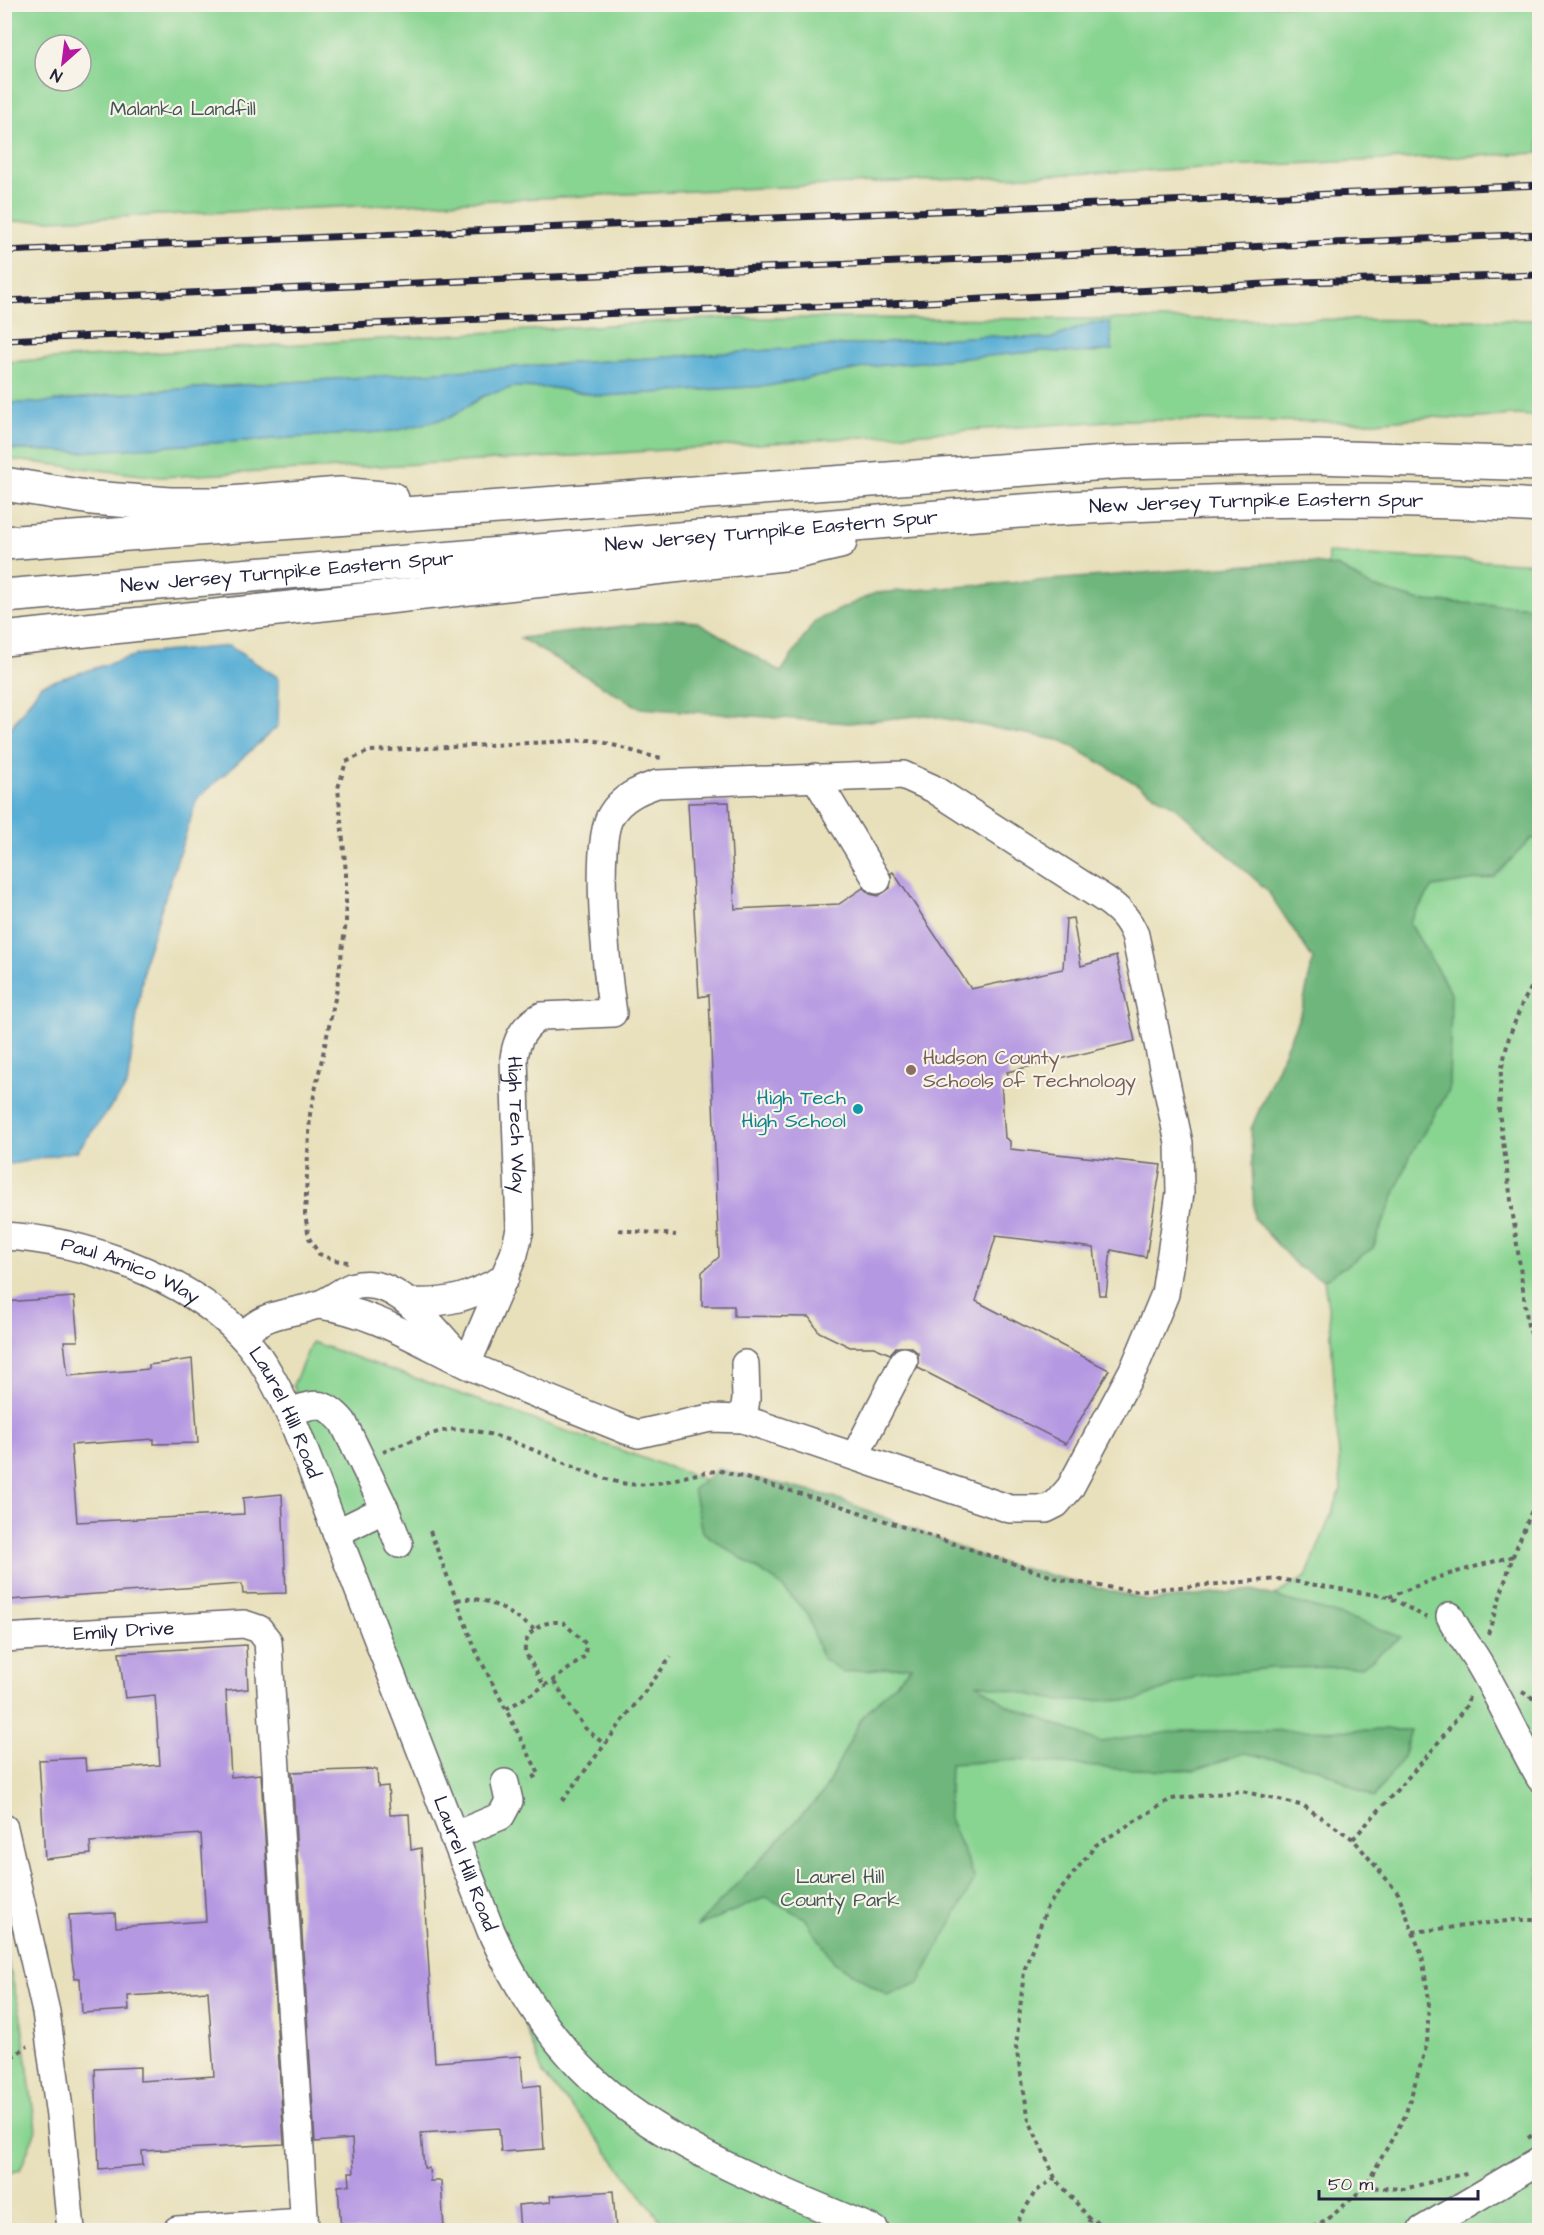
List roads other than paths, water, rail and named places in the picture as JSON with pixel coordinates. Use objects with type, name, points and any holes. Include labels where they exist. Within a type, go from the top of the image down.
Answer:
[{"type":"highway","points":[[4,543],[1131,462],[1325,457],[1539,464]]},
{"type":"highway","points":[[4,483],[92,498],[150,503],[217,504],[340,494],[493,507]]},
{"type":"highway","name":"New Jersey Turnpike Eastern Spur","points":[[4,596],[950,516],[1106,505],[1250,500],[1415,501],[1539,506]]},
{"type":"highway","points":[[4,639],[792,553],[950,516]]},
{"type":"street","points":[[242,1336],[267,1317],[319,1305],[335,1306],[467,1364],[638,1434],[710,1418],[743,1419],[1010,1509],[1035,1511],[1056,1504],[1078,1475],[1158,1316],[1170,1269],[1180,1193],[1180,1159],[1175,1120],[1135,935],[1123,914],[1103,898],[918,781],[903,775],[657,784],[631,795],[611,813],[605,825],[602,852],[607,972],[596,994],[580,1014]]},
{"type":"street","points":[[815,777],[878,880]]},
{"type":"street","name":"High Tech Way","points":[[467,1364],[505,1278],[518,1242],[521,1216],[515,1048],[525,1029],[532,1021],[542,1016],[613,1013],[607,972]]},
{"type":"street","name":"Paul Amico Way","points":[[4,1236],[76,1248],[138,1269],[196,1297],[242,1336]]},
{"type":"street","points":[[409,1302],[438,1304],[456,1301],[505,1278]]},
{"type":"street","points":[[319,1305],[345,1289],[360,1285],[383,1289],[409,1302],[467,1364]]},
{"type":"street","name":"Laurel Hill Road","points":[[242,1336],[265,1367],[289,1412],[491,1931],[520,1989],[560,2043],[605,2089],[629,2109],[678,2140],[875,2230]]},
{"type":"street","points":[[855,1456],[904,1361]]},
{"type":"street","points":[[743,1419],[746,1399],[745,1364]]},
{"type":"street","points":[[289,1412],[312,1404],[327,1406],[343,1422],[385,1509],[399,1544]]},
{"type":"street","points":[[336,1533],[385,1509]]},
{"type":"street","points":[[1450,1616],[1462,1640],[1479,1662],[1539,1778]]},
{"type":"street","name":"Emily Drive","points":[[4,1638],[244,1624],[259,1629],[270,1649],[305,2226]]},
{"type":"street","points":[[453,1836],[501,1816],[515,1786]]},
{"type":"street","points":[[4,1828],[46,2012],[71,2230]]},
{"type":"street","points":[[1422,2230],[1530,2151]]},
{"type":"street","points":[[177,2230],[305,2226]]},
{"type":"water","points":[[1092,323],[1110,323],[1112,350],[1077,353],[1044,351],[875,366],[767,386],[602,396],[553,388],[514,387],[483,396],[451,417],[394,431],[79,452],[5,449],[5,403],[40,403],[137,392],[985,336],[1050,339]]},
{"type":"water","points":[[229,646],[279,678],[278,726],[197,799],[145,959],[127,1086],[77,1151],[12,1164],[5,1162],[5,736],[41,685],[140,654]]},
{"type":"railway","points":[[4,251],[1540,185]]},
{"type":"railway","points":[[4,301],[1540,234]]},
{"type":"railway","points":[[4,340],[622,313],[871,305],[1302,282],[1540,275]]},
{"type":"place","name":"Hudson County Schools of Technology","points":[[911,1070]]},
{"type":"place","name":"High Tech High School","points":[[858,1109]]},
{"type":"park label","name":"Malanka Landfill","points":[[183,109]]},
{"type":"park label","name":"Laurel Hill County Park","points":[[840,1888]]}]
